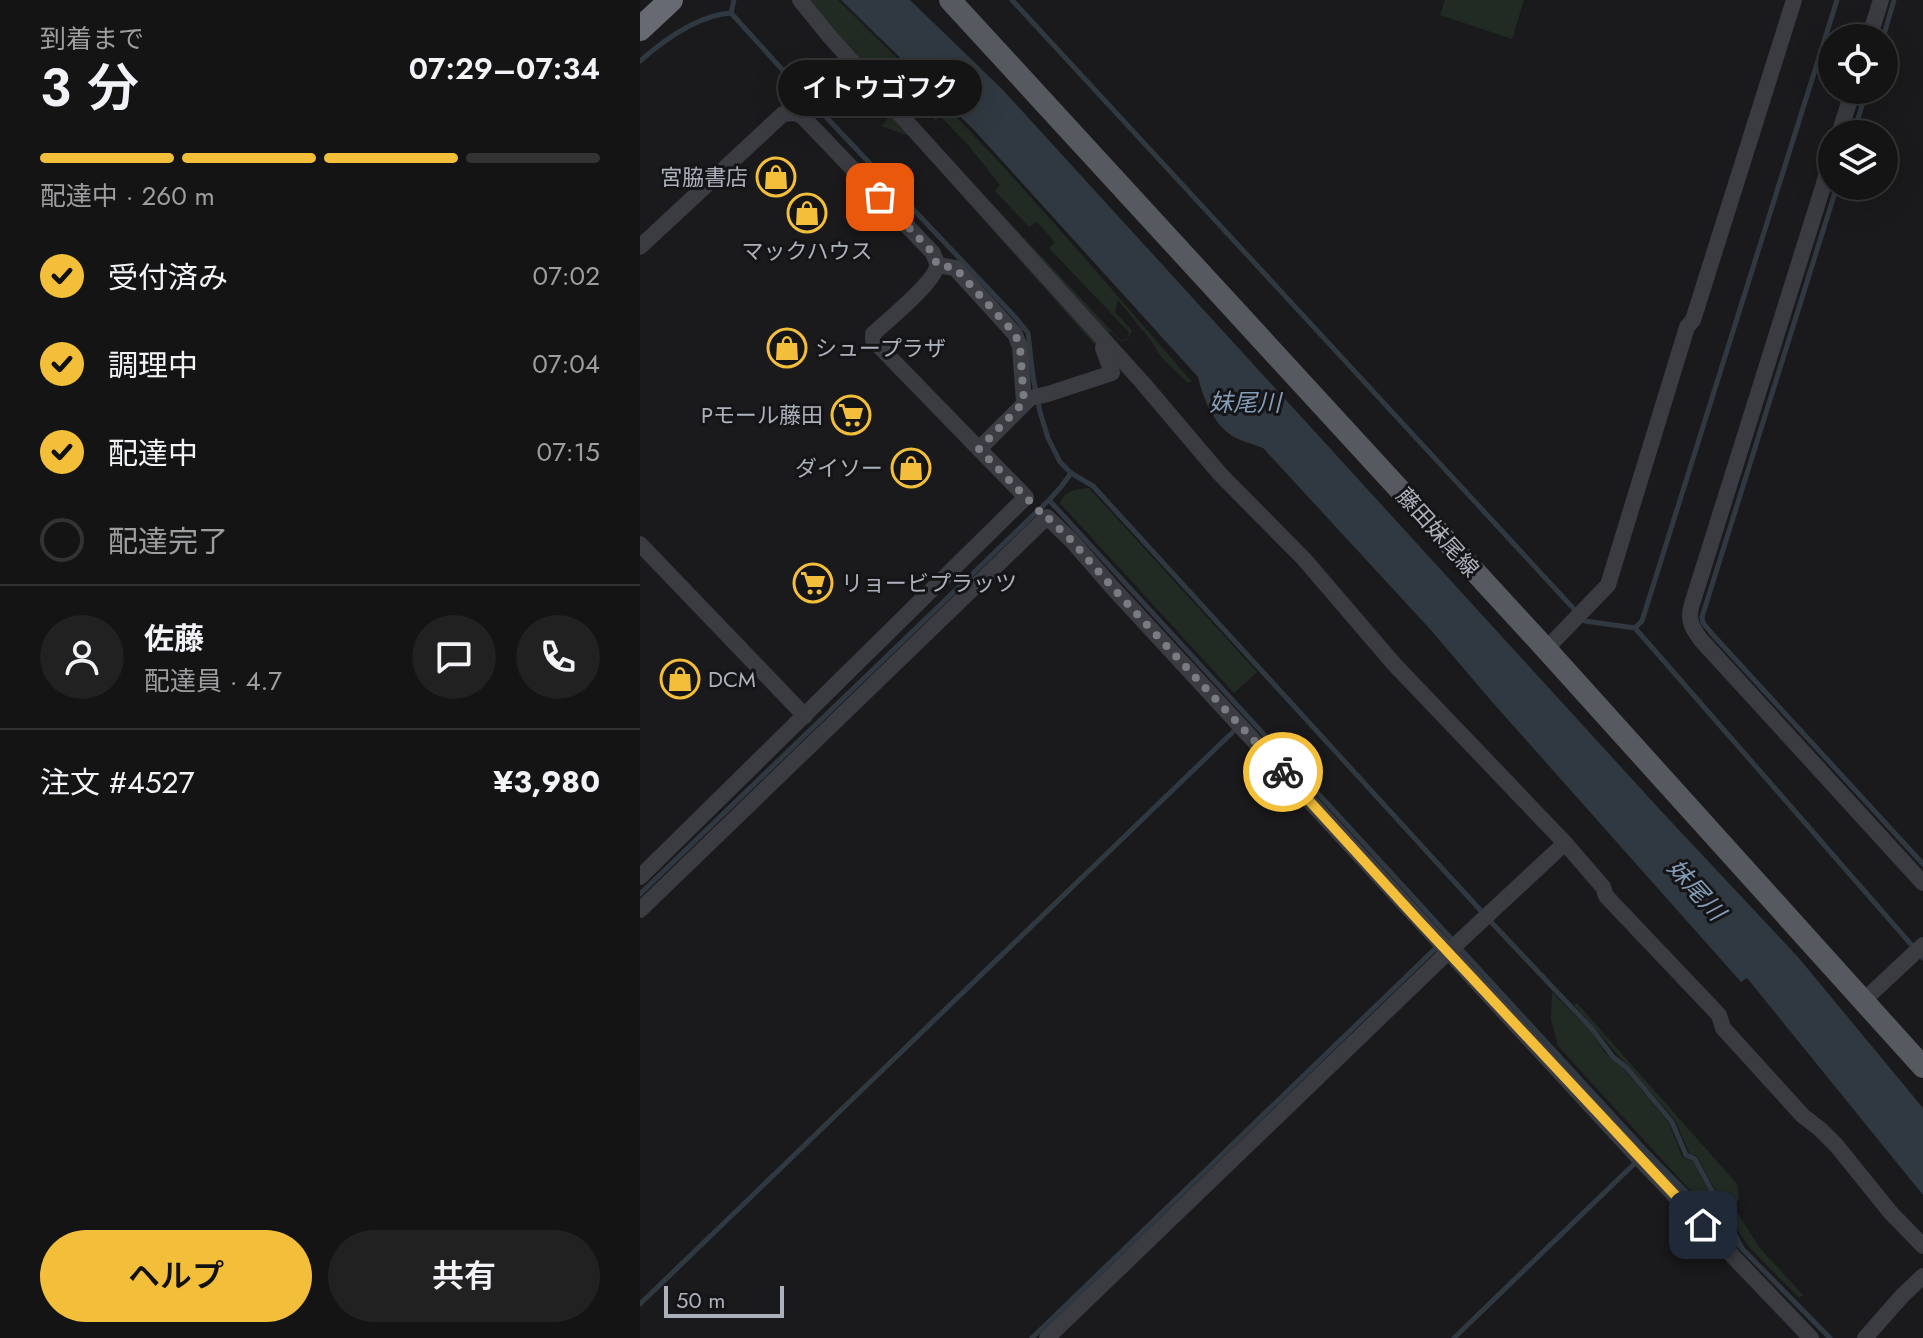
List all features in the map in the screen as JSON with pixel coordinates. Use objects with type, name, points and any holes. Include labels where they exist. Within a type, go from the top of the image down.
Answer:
[{"type":"highway","points":[[640,29],[671,0]]},
{"type":"main road","name":"藤田妹尾線","points":[[950,0],[1546,649],[1923,1067]]},
{"type":"street","points":[[800,0],[1142,382],[1220,474],[1304,559],[1394,664],[1565,843],[1603,887],[1606,896],[1719,1015],[1723,1028],[1803,1116],[1836,1145],[1891,1213],[1923,1246]]},
{"type":"street","points":[[1546,649],[1608,585],[1687,327],[1693,320],[1794,0]]},
{"type":"street","points":[[1873,24],[1881,0]]},
{"type":"street","points":[[640,247],[778,118],[789,112],[803,117],[933,253],[937,265],[926,286],[873,334],[873,340],[1072,541],[1448,946],[1638,1157],[1811,1338]]},
{"type":"street","points":[[1819,200],[1692,604],[1690,621],[1701,640],[1923,883]]},
{"type":"street","points":[[937,265],[955,268],[1015,334],[1020,347],[1027,400]]},
{"type":"street","points":[[1105,341],[1103,348],[1112,373]]},
{"type":"street","points":[[979,449],[1027,400],[1112,373],[1142,382]]},
{"type":"street","points":[[640,877],[805,716],[1037,508]]},
{"type":"street","points":[[640,910],[1037,508]]},
{"type":"street","points":[[640,544],[805,716]]},
{"type":"street","points":[[1047,1338],[1448,946],[1487,917],[1565,843]]},
{"type":"street","points":[[1863,1001],[1919,949]]},
{"type":"street","points":[[1871,1336],[1923,1276]]},
{"type":"shaded area","points":[[807,0],[838,0],[919,79],[1023,188],[1192,382],[1187,382],[1161,357],[1118,300],[1115,312],[1132,331],[1127,340],[1120,341],[1110,331],[1118,348],[823,24]],"holes":[[[919,101],[935,120],[941,117],[969,146],[1000,185],[995,191],[1029,227],[1037,222],[1055,242],[1049,248],[1129,332],[1127,339],[1120,340],[907,113]]]},
{"type":"shaded area","points":[[1445,0],[1524,0],[1512,39],[1440,15]]},
{"type":"shaded area","points":[[897,116],[1099,341],[1095,345],[909,136],[881,126],[888,118]]},
{"type":"shaded area","points":[[1089,488],[1257,672],[1234,693],[1060,503],[1068,493]]},
{"type":"shaded area","points":[[1552,992],[1591,1032],[1606,1054],[1625,1070],[1669,1123],[1682,1157],[1693,1161],[1724,1221],[1721,1224],[1558,1046],[1551,1019]]},
{"type":"shaded area","points":[[1577,1003],[1737,1184],[1739,1198],[1734,1207],[1759,1247],[1803,1295],[1799,1298],[1750,1248],[1733,1224],[1697,1156],[1690,1154],[1675,1120],[1574,1005]]},
{"type":"water","name":"妹尾川","points":[[841,0],[910,0],[1002,89],[1798,957],[1923,1108],[1923,1195],[1747,978],[1741,982],[1429,628],[1263,448],[1235,438],[1222,427],[1208,407],[1198,377],[974,130]]},
{"type":"waterway","points":[[734,0],[731,13],[1028,333],[1040,412],[1060,462],[1071,473],[1093,486],[1592,1029],[1613,1057],[1627,1068],[1672,1122],[1686,1155],[1695,1159],[1743,1250]]},
{"type":"waterway","points":[[1012,0],[1585,621],[1635,628],[1923,958]]},
{"type":"waterway","points":[[1635,628],[1642,621],[1837,0]]},
{"type":"waterway","points":[[1887,24],[1894,0]]},
{"type":"waterway","points":[[640,61],[694,24],[731,13]]},
{"type":"waterway","points":[[1857,120],[1863,104]]},
{"type":"waterway","points":[[1833,200],[1702,617],[1713,635],[1923,864]]},
{"type":"waterway","points":[[640,894],[1049,500],[1071,473]]},
{"type":"waterway","points":[[1049,500],[1647,1152],[1830,1338]]},
{"type":"waterway","points":[[640,1304],[1238,727]]},
{"type":"waterway","points":[[1032,1338],[1440,944]]},
{"type":"waterway","points":[[1454,1338],[1633,1165]]},
{"type":"way so far","points":[[880,197],[933,253],[937,265],[955,268],[1015,334],[1020,347],[1024,402],[979,449],[1072,541],[1283,772]]},
{"type":"place","name":"宮脇書店","points":[[776,177]]},
{"type":"place","name":"イトウゴフク","points":[[880,197]]},
{"type":"place","name":"マックハウス","points":[[807,213]]},
{"type":"place","name":"シュープラザ","points":[[787,348]]},
{"type":"place","name":"Pモール藤田","points":[[851,415]]},
{"type":"place","name":"ダイソー","points":[[911,468]]},
{"type":"place","name":"リョービプラッツ","points":[[813,583]]},
{"type":"place","name":"DCM","points":[[680,679]]},
{"type":"route","points":[[1283,772],[1703,1225]]}]
